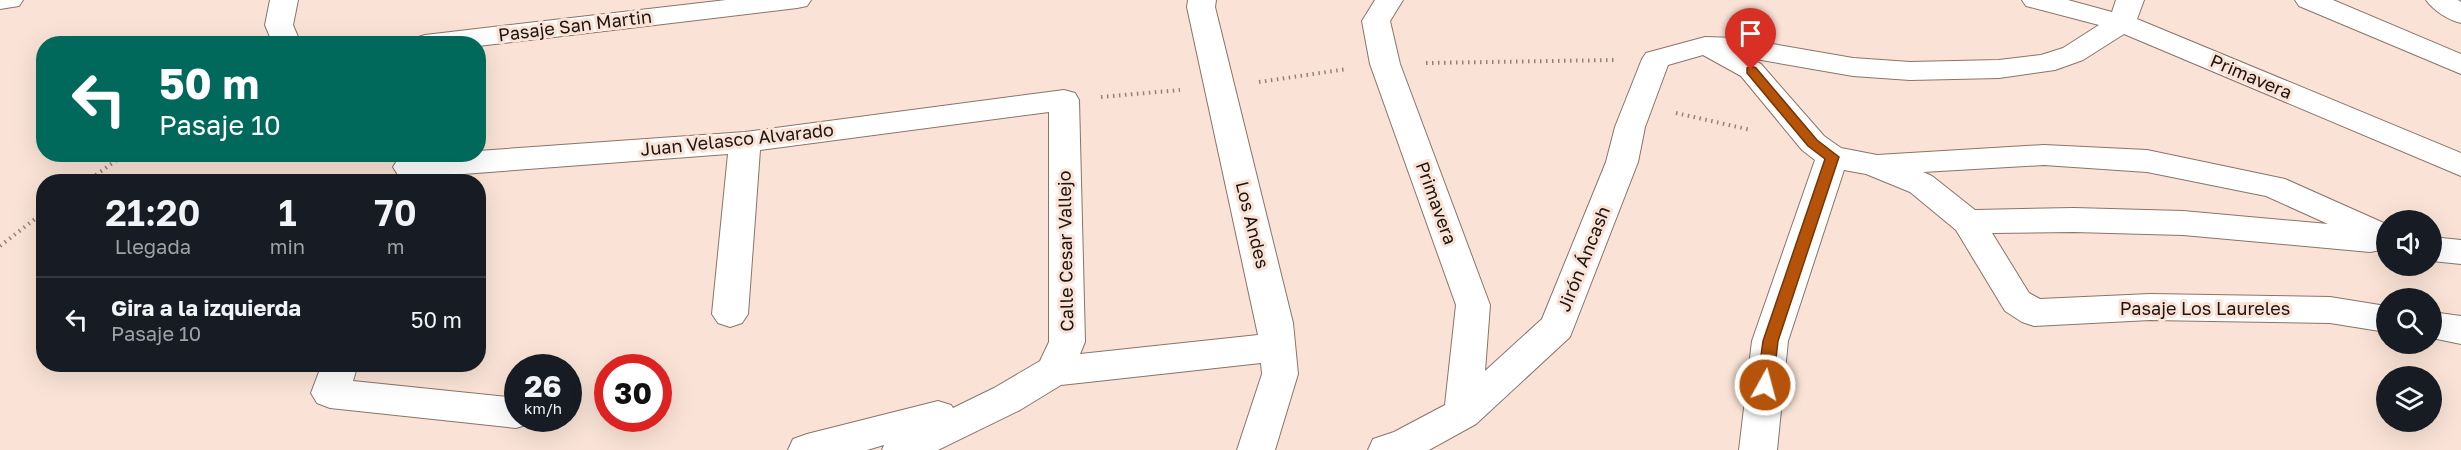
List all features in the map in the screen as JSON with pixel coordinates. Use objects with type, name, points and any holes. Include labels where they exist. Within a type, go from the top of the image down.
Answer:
[{"type":"street","points":[[0,1],[9,0]]},
{"type":"street","points":[[284,0],[279,25],[284,36]]},
{"type":"street","name":"Pasaje San Martin","points":[[486,37],[797,0]]},
{"type":"street","name":"Los Andes","points":[[1202,0],[1201,7],[1218,87],[1275,323],[1278,347],[1280,374],[1257,450]]},
{"type":"street","name":"Primavera","points":[[1389,0],[1376,21],[1385,64],[1473,306],[1463,413]]},
{"type":"street","name":"Primavera","points":[[2036,0],[2126,11],[2461,165]]},
{"type":"street","points":[[2309,0],[2461,65]]},
{"type":"street","points":[[2440,0],[2461,15]]},
{"type":"street","points":[[1705,46],[1738,47],[1852,67],[1910,71],[1999,69],[2045,64],[2073,54],[2126,11]]},
{"type":"street","points":[[1705,46],[1751,70],[1823,150],[1872,164],[1922,184],[1968,222],[2074,220],[2183,223],[2376,238]]},
{"type":"street","name":"Jirón Áncash","points":[[1387,450],[1406,444],[1463,413],[1557,327],[1622,162],[1630,128],[1656,59],[1705,46]]},
{"type":"street","name":"Juan Velasco Alvarado","points":[[486,162],[745,142],[1064,100]]},
{"type":"street","name":"Calle Cesar Vallejo","points":[[1054,371],[1067,342],[1064,100]]},
{"type":"street","points":[[730,314],[745,142]]},
{"type":"street","points":[[1758,450],[1770,341],[1823,150]]},
{"type":"street","points":[[1872,164],[2044,155],[2147,161],[2274,187],[2376,234]]},
{"type":"street","name":"Juan Velasco Alvarado","points":[[403,168],[482,162]]},
{"type":"street","name":"Pasaje Los Laureles","points":[[1968,222],[2017,302],[2024,309],[2034,313],[2150,307],[2330,310],[2376,317]]},
{"type":"street","points":[[2442,250],[2461,252]]},
{"type":"street","points":[[2442,327],[2461,330]]},
{"type":"street","points":[[901,450],[1007,399],[1054,371],[1278,347]]},
{"type":"street","points":[[337,372],[330,393],[504,412]]},
{"type":"street","points":[[807,450],[1007,399]]},
{"type":"path","points":[[1638,105],[1823,150]]},
{"type":"path","points":[[97,174],[114,162]]},
{"type":"path","points":[[0,246],[36,218]]},
{"type":"route","points":[[1751,70],[1813,143],[1832,157],[1770,341],[1765,385]]}]
